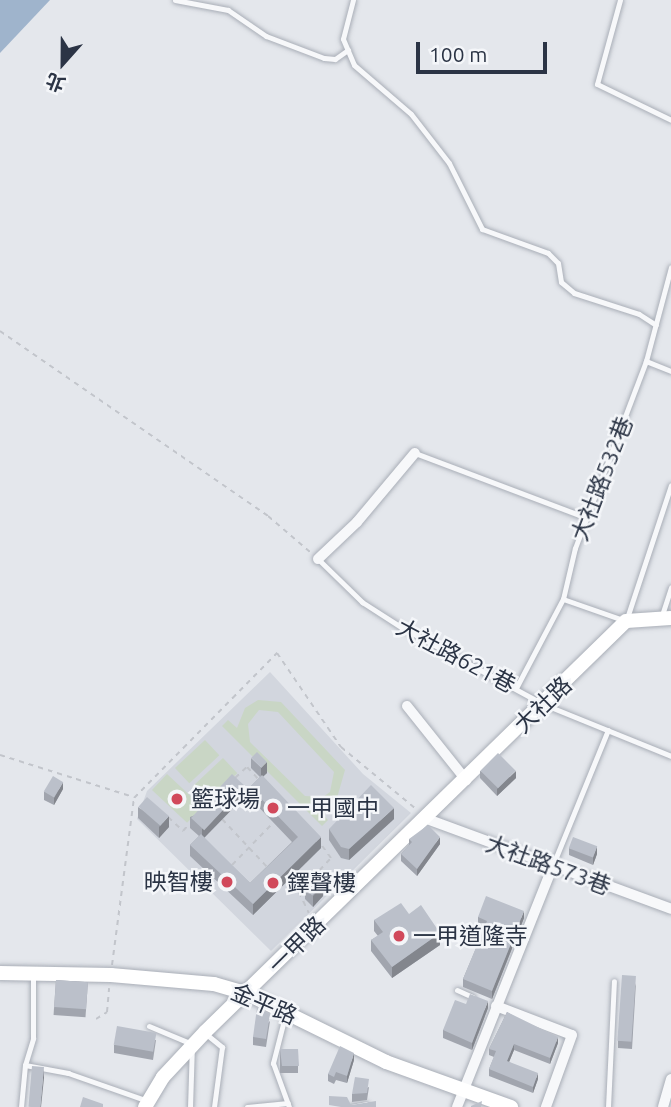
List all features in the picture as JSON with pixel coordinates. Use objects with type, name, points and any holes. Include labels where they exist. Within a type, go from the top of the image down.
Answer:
[{"type":"street","points":[[318,558],[357,522],[415,453]]},
{"type":"street","points":[[626,621],[666,618]]},
{"type":"street","name":"大社路","points":[[427,818],[626,621]]},
{"type":"street","points":[[407,706],[466,780]]},
{"type":"street","name":"大社路573巷","points":[[427,818],[552,868],[671,909]]},
{"type":"street","name":"一甲路","points":[[146,1104],[192,1045],[248,994],[427,818]]},
{"type":"street","points":[[457,1107],[461,1090],[552,868]]},
{"type":"street","name":"金平路","points":[[0,973],[111,975],[214,984],[248,994],[386,1062],[511,1107]]},
{"type":"street","points":[[496,1006],[572,1035],[546,1107]]},
{"type":"street","points":[[663,1107],[671,1079]]},
{"type":"lane","points":[[175,0],[228,10],[266,36],[324,58],[335,59],[348,50]]},
{"type":"lane","points":[[353,0],[343,40],[354,65],[411,114],[449,163],[482,229],[548,253],[558,263],[561,282],[574,293],[639,314],[656,325]]},
{"type":"lane","points":[[620,0],[597,84],[671,120]]},
{"type":"lane","name":"大社路532巷","points":[[516,688],[563,599],[587,518],[646,361],[671,267]]},
{"type":"lane","points":[[646,361],[671,371]]},
{"type":"lane","points":[[415,453],[587,518]]},
{"type":"lane","points":[[563,599],[626,621],[671,485]]},
{"type":"lane","name":"大社路621巷","points":[[318,558],[362,602],[543,704],[671,756]]},
{"type":"lane","points":[[666,618],[671,587]]},
{"type":"lane","points":[[552,868],[608,730]]},
{"type":"lane","points":[[21,1107],[25,1065],[33,1038],[33,974]]},
{"type":"lane","points":[[608,1107],[614,981]]},
{"type":"lane","points":[[457,990],[496,1006]]},
{"type":"lane","points":[[247,1107],[288,1105],[273,1063],[286,1013]]},
{"type":"lane","points":[[149,1026],[192,1045],[190,1107]]},
{"type":"lane","points":[[205,1032],[222,1047],[214,1107]]},
{"type":"lane","points":[[25,1065],[68,1073],[146,1104]]},
{"type":"lane","points":[[351,1107],[372,1105]]},
{"type":"path","points":[[0,331],[268,516],[318,558]]},
{"type":"path","points":[[96,1020],[107,1012],[134,797],[277,653],[341,747],[427,818]]},
{"type":"path","points":[[0,755],[134,797]]},
{"type":"path","points":[[228,785],[247,767],[265,787]]},
{"type":"path","points":[[166,815],[183,831],[192,822]]},
{"type":"path","points":[[222,819],[272,873]]},
{"type":"path","points":[[226,870],[274,822]]},
{"type":"path","points":[[299,892],[331,858],[313,835]]},
{"type":"path","points":[[281,879],[299,892],[319,924]]},
{"type":"shaded area","name":"一甲國中","points":[[270,672],[363,774],[411,813],[271,951],[137,819],[147,791]]},
{"type":"green space","points":[[258,700],[281,702],[345,770],[337,798],[315,806],[328,820],[322,826],[222,726],[228,720],[237,728],[245,708]],"holes":[[[259,710],[278,712],[334,772],[330,792],[323,797],[305,796],[250,742],[248,724]]]},
{"type":"green space","name":"籃球場","points":[[205,740],[219,755],[189,783],[175,768]]},
{"type":"green space","name":"籃球場","points":[[223,758],[237,773],[207,802],[192,787]]},
{"type":"green space","name":"籃球場","points":[[167,774],[202,807],[187,823],[152,790]]},
{"type":"water","points":[[0,0],[50,0],[0,53]]},
{"type":"building","points":[[257,752],[267,762],[261,768],[251,758]]},
{"type":"building","points":[[498,753],[516,771],[498,788],[480,771]]},
{"type":"building","points":[[232,774],[245,786],[204,830],[191,818]]},
{"type":"building","points":[[262,775],[321,837],[253,904],[190,845],[201,834],[250,883],[298,837],[250,787]]},
{"type":"building","points":[[53,776],[63,782],[54,798],[44,791]]},
{"type":"building","points":[[371,785],[394,808],[349,849],[341,847],[329,829]]},
{"type":"building","points":[[147,797],[169,816],[160,826],[138,807]]},
{"type":"building","points":[[428,825],[440,837],[417,869],[401,854],[412,842],[409,839]]},
{"type":"building","points":[[573,837],[597,846],[593,858],[569,848]]},
{"type":"building","points":[[315,877],[323,885],[312,895],[304,888]]},
{"type":"building","points":[[486,896],[524,911],[492,991],[463,979],[487,921],[478,917]]},
{"type":"building","points":[[401,903],[409,914],[421,905],[440,933],[392,967],[371,940],[383,932],[374,920]]},
{"type":"building","points":[[622,975],[636,976],[631,1042],[617,1041]]},
{"type":"building","points":[[56,980],[88,982],[86,1009],[54,1007]]},
{"type":"building","points":[[470,994],[488,1001],[472,1043],[443,1030],[455,1000],[466,1004]]},
{"type":"building","points":[[257,1008],[270,1014],[266,1039],[253,1037]]},
{"type":"building","points":[[507,1012],[558,1037],[550,1058],[514,1044],[507,1061],[538,1073],[533,1087],[489,1069],[496,1051],[489,1049]]},
{"type":"building","points":[[117,1026],[156,1033],[153,1052],[114,1045]]},
{"type":"building","points":[[340,1046],[354,1053],[347,1076],[336,1072],[334,1077],[328,1074]]},
{"type":"building","points":[[280,1049],[298,1049],[299,1066],[282,1066]]},
{"type":"building","points":[[32,1066],[44,1067],[40,1107],[28,1107]]},
{"type":"building","points":[[355,1077],[369,1079],[367,1093],[352,1094]]},
{"type":"building","points":[[329,1096],[347,1097],[351,1105],[376,1101],[376,1107],[329,1105]]},
{"type":"building","points":[[83,1097],[103,1104],[103,1107],[80,1107]]},
{"type":"building","points":[[482,1101],[481,1107],[471,1107],[471,1106]]},
{"type":"place","name":"籃球場","points":[[177,799]]},
{"type":"place","name":"一甲國中","points":[[273,808]]},
{"type":"place","name":"映智樓","points":[[227,882]]},
{"type":"place","name":"鐸聲樓","points":[[273,883]]},
{"type":"place","name":"一甲道隆寺","points":[[399,936]]}]
